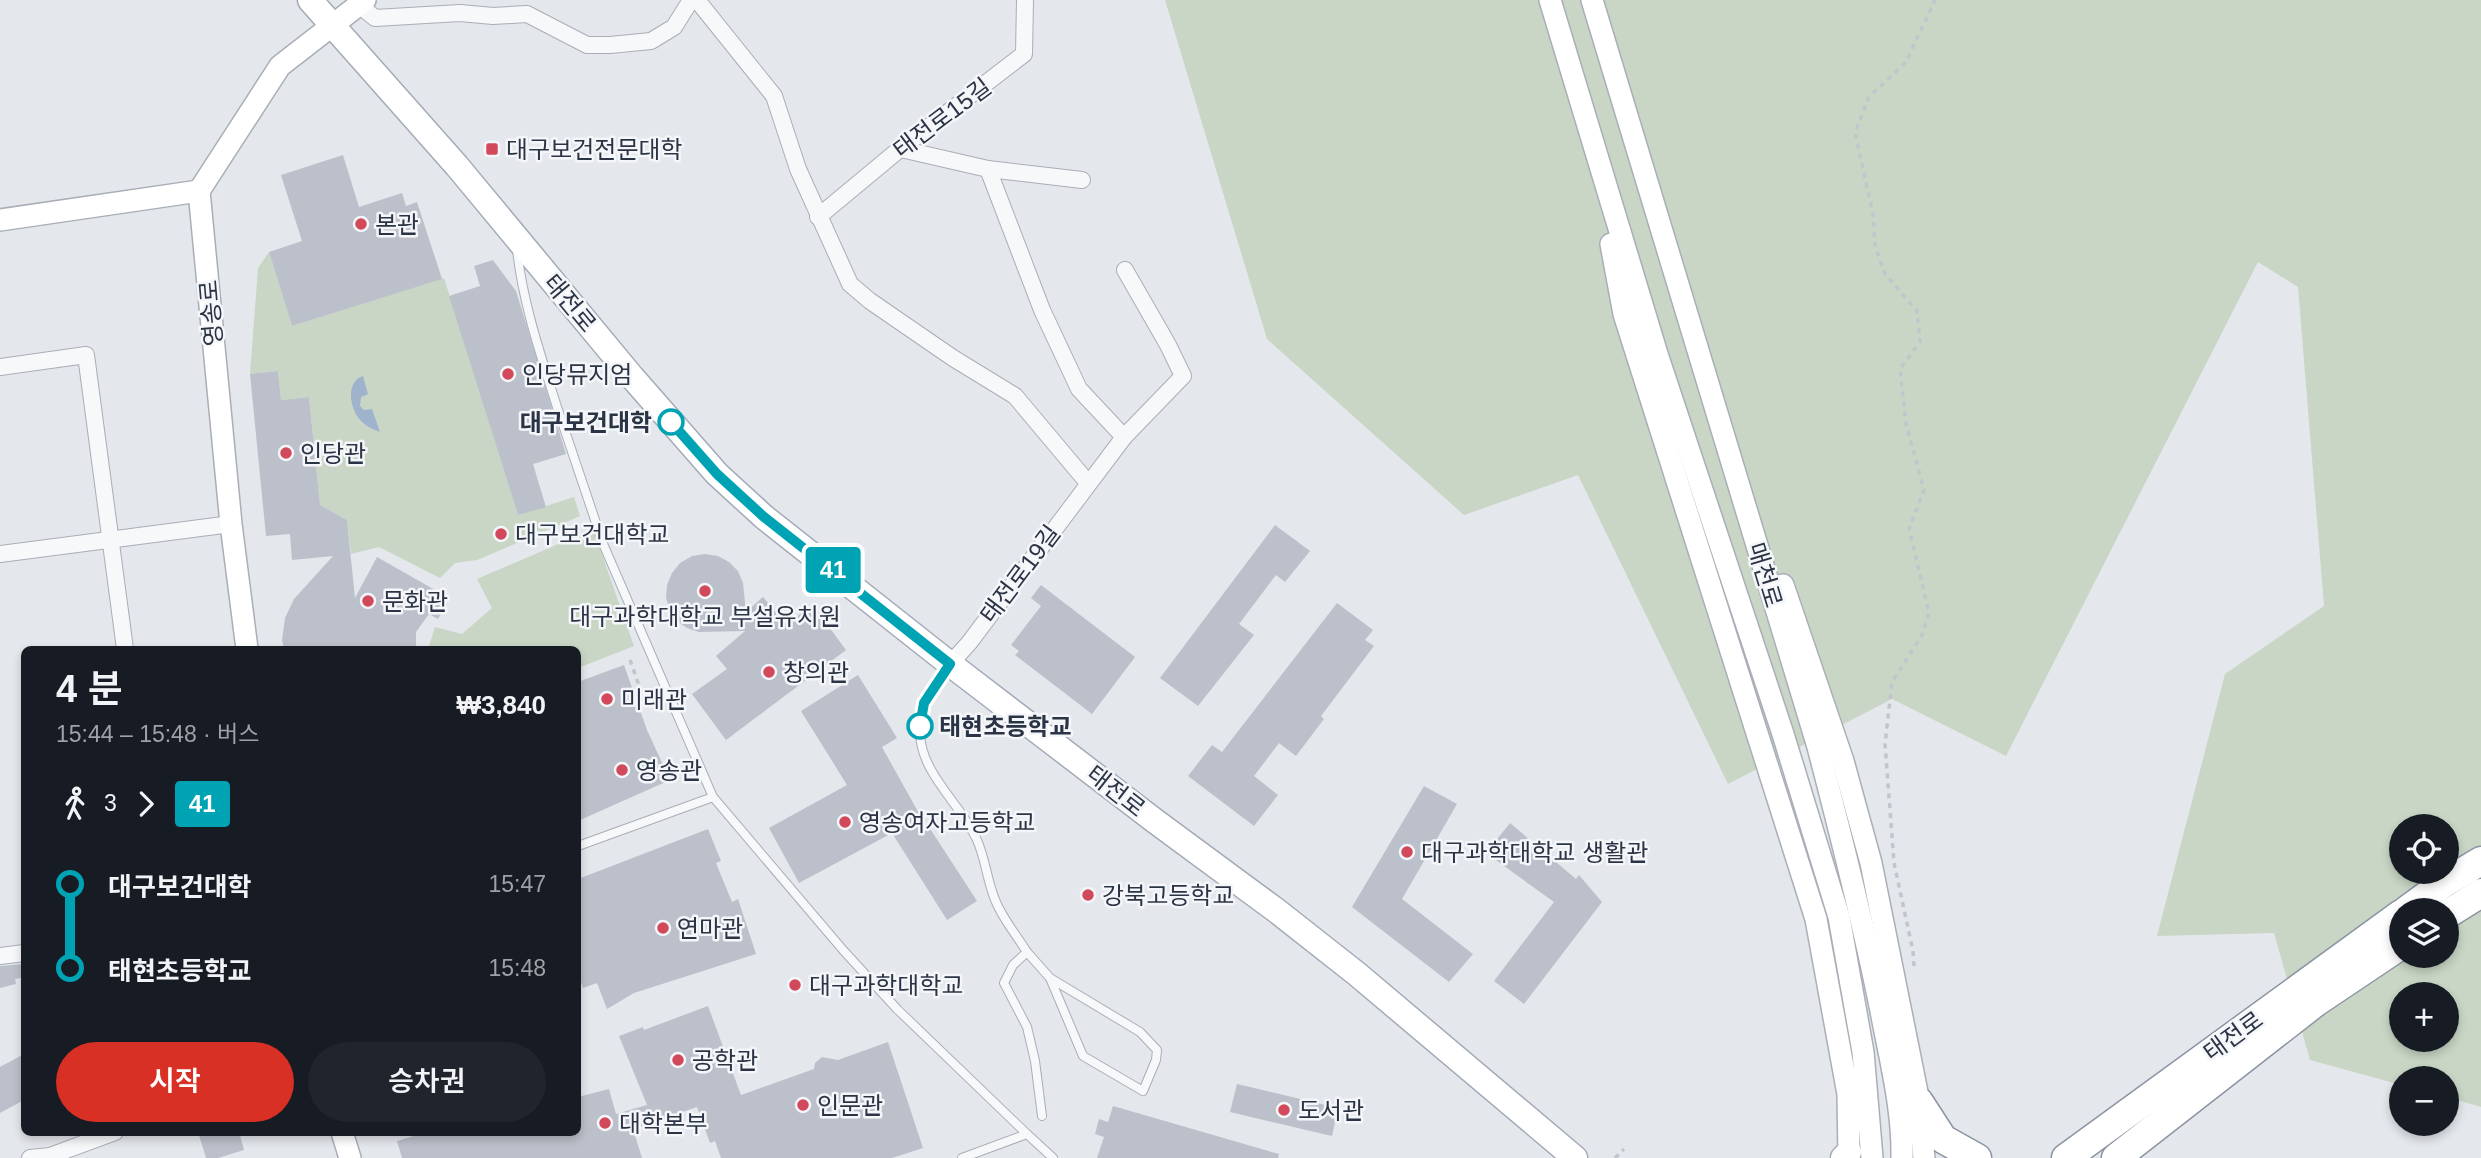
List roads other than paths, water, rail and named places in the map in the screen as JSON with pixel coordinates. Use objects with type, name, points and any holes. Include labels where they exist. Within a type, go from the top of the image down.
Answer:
[{"type":"highway","points":[[2423,898],[2481,860]]},
{"type":"highway","points":[[2459,907],[2481,893]]},
{"type":"highway","name":"태전로","points":[[2066,1158],[2389,923]]},
{"type":"highway","name":"태전로","points":[[2116,1158],[2316,1002],[2389,953]]},
{"type":"highway","points":[[1919,1102],[1943,1139],[1977,1158]]},
{"type":"main road","name":"태전로","points":[[310,0],[457,166],[516,240],[717,474],[764,517],[950,664],[1287,919],[1575,1158]]},
{"type":"main road","name":"매천로","points":[[1549,0],[1657,354],[1783,734],[1839,917],[1863,1052],[1853,1156]]},
{"type":"main road","name":"매천로","points":[[1592,0],[1818,747],[1860,907],[1890,1059],[1902,1139],[1902,1158]]},
{"type":"main road","points":[[0,220],[199,191],[280,66],[362,3]]},
{"type":"main road","points":[[1591,135],[1624,314],[1816,919],[1848,1094],[1853,1156]]},
{"type":"main road","points":[[1640,159],[1708,335],[1765,532],[1843,761],[1871,863],[1919,1102],[1924,1158]]},
{"type":"main road","name":"영송로","points":[[199,191],[231,524],[247,646]]},
{"type":"main road","points":[[343,1136],[350,1158]]},
{"type":"street","points":[[362,3],[375,18],[460,13],[493,16],[527,14],[587,45],[611,45],[652,41],[674,26],[691,0]]},
{"type":"street","points":[[697,0],[774,96],[798,169],[850,284],[870,301],[953,358],[1015,396],[1088,483]]},
{"type":"street","name":"태전로15길","points":[[818,216],[1024,54],[1026,0]]},
{"type":"street","points":[[901,149],[988,169],[1082,180]]},
{"type":"street","points":[[988,169],[1042,310],[1079,389],[1124,437]]},
{"type":"street","name":"태전로19길","points":[[950,664],[969,643],[1124,437],[1182,376],[1168,345],[1125,270]]},
{"type":"street","points":[[0,367],[86,355],[125,646]]},
{"type":"street","points":[[0,554],[231,524]]},
{"type":"street","points":[[0,956],[21,953]]},
{"type":"street","points":[[30,1158],[50,1156],[104,1136]]},
{"type":"lane","points":[[516,240],[519,274],[536,343],[593,515],[713,797],[843,950],[897,1009],[1053,1158]]},
{"type":"lane","points":[[950,664],[924,703],[919,730],[925,759],[973,832],[995,900],[1027,952],[1050,978],[1140,1032],[1157,1050],[1156,1060],[1143,1091],[1083,1056],[1050,978]]},
{"type":"lane","points":[[581,845],[713,797]]},
{"type":"lane","points":[[1027,952],[1013,965],[1004,984],[1027,1027],[1035,1061],[1042,1116]]},
{"type":"lane","points":[[962,1158],[1027,1134]]},
{"type":"water","points":[[363,376],[368,394],[361,397],[360,406],[364,410],[372,409],[380,432],[362,422],[354,409],[352,389],[357,379]]},
{"type":"place","name":"대구보건전문대학","points":[[492,149]]},
{"type":"place","name":"본관","points":[[361,224]]},
{"type":"place","name":"인당뮤지엄","points":[[508,374]]},
{"type":"place","name":"대구보건대학","points":[[671,422]]},
{"type":"place","name":"인당관","points":[[286,453]]},
{"type":"place","name":"대구보건대학교","points":[[501,534]]},
{"type":"place","name":"대구과학대학교 부설유치원","points":[[705,591]]},
{"type":"place","name":"문화관","points":[[368,601]]},
{"type":"place","name":"창의관","points":[[769,672]]},
{"type":"place","name":"미래관","points":[[607,699]]},
{"type":"place","name":"태현초등학교","points":[[920,726]]},
{"type":"place","name":"영송관","points":[[622,770]]},
{"type":"place","name":"영송여자고등학교","points":[[845,822]]},
{"type":"place","name":"대구과학대학교 생활관","points":[[1407,852]]},
{"type":"place","name":"강북고등학교","points":[[1088,895]]},
{"type":"place","name":"연마관","points":[[663,928]]},
{"type":"place","name":"대구과학대학교","points":[[795,985]]},
{"type":"place","name":"공학관","points":[[678,1060]]},
{"type":"place","name":"인문관","points":[[803,1105]]},
{"type":"place","name":"도서관","points":[[1284,1110]]},
{"type":"place","name":"대학본부","points":[[605,1123]]}]
